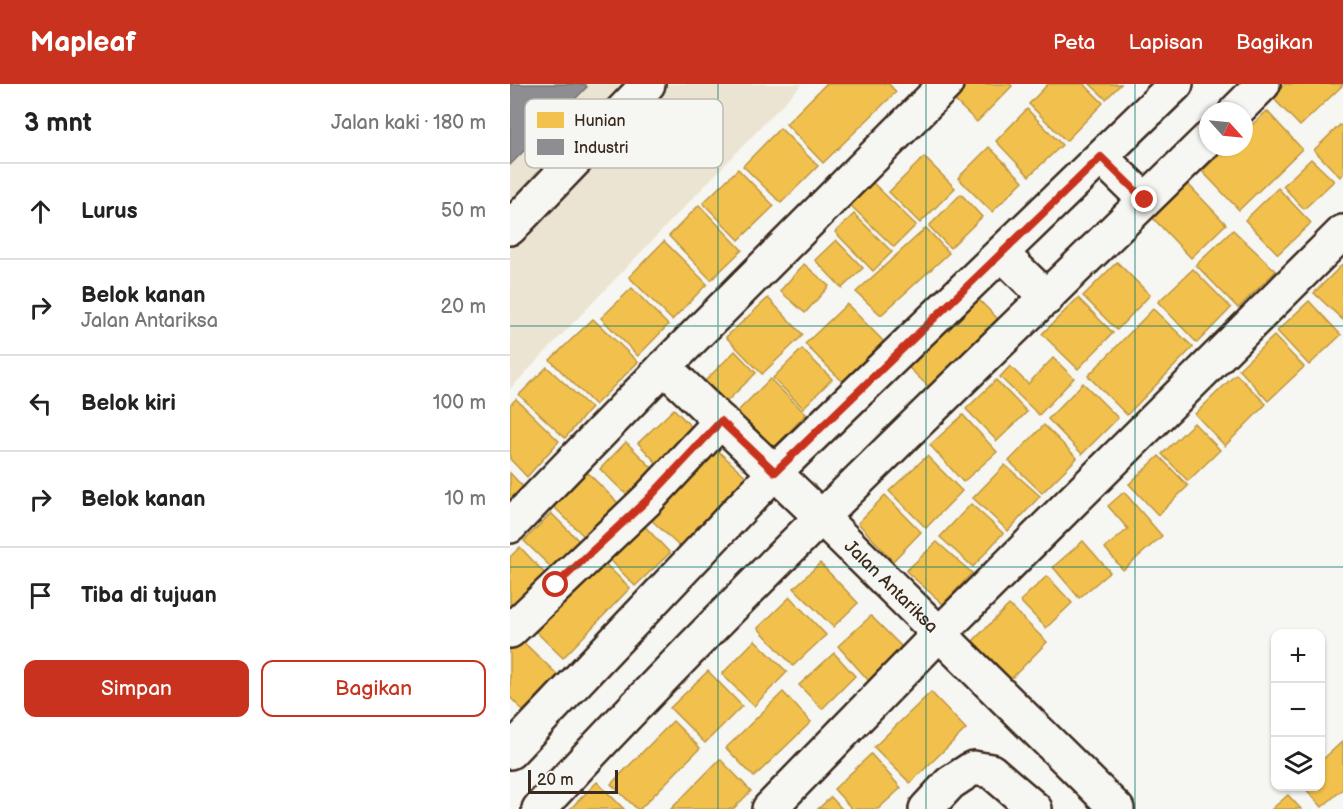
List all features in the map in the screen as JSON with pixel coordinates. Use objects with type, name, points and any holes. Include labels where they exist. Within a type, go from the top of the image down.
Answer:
[{"type":"street","points":[[634,99],[648,84]]},
{"type":"street","points":[[510,526],[664,367],[946,84]]},
{"type":"street","points":[[510,752],[775,472],[1176,84]]},
{"type":"street","points":[[1245,102],[1263,84]]},
{"type":"street","points":[[539,809],[820,516],[1047,298],[1199,147]]},
{"type":"street","points":[[1101,157],[1145,200]]},
{"type":"street","points":[[510,228],[568,168]]},
{"type":"street","points":[[769,809],[939,634],[1343,232]]},
{"type":"street","points":[[1002,254],[1047,298]]},
{"type":"street","name":"Jalan Antariksa","points":[[664,367],[775,472],[1117,809]]},
{"type":"street","points":[[510,631],[647,500],[721,421]]},
{"type":"street","points":[[927,809],[950,783],[973,768],[991,771],[1035,809]]},
{"type":"shaded area","points":[[510,84],[802,84],[723,167],[723,99],[525,99],[525,168],[722,168],[510,389]]},
{"type":"building: Hunian","points":[[826,84],[889,84],[896,92],[823,163],[786,124]]},
{"type":"building: Hunian","points":[[965,84],[1010,84],[1012,86],[977,122],[952,98]]},
{"type":"building: Hunian","points":[[1048,84],[1084,84],[1103,103],[1066,141],[1029,104]]},
{"type":"building: Hunian","points":[[1090,84],[1121,84],[1106,99]]},
{"type":"building: Hunian","points":[[1284,84],[1343,85],[1300,126],[1271,96]]},
{"type":"building: Hunian","points":[[1027,109],[1062,145],[1029,176],[996,141]]},
{"type":"building: Hunian","points":[[1267,111],[1302,149],[1239,210],[1202,171],[1218,156],[1253,156],[1253,124]]},
{"type":"building: Hunian","points":[[1340,125],[1343,127],[1343,174],[1340,177],[1314,150]]},
{"type":"building: Hunian","points":[[780,128],[818,166],[781,203],[743,166]]},
{"type":"building: Hunian","points":[[989,147],[1023,181],[992,212],[958,178]]},
{"type":"building: Hunian","points":[[924,157],[955,188],[920,223],[889,192]]},
{"type":"building: Hunian","points":[[1311,159],[1334,181],[1304,209],[1283,186]]},
{"type":"building: Hunian","points":[[738,169],[774,206],[739,240],[703,203]]},
{"type":"building: Hunian","points":[[869,179],[916,225],[894,247],[847,202]]},
{"type":"building: Hunian","points":[[1186,182],[1226,224],[1191,258],[1151,216]]},
{"type":"building: Hunian","points":[[1278,188],[1311,223],[1278,254],[1245,220]]},
{"type":"building: Hunian","points":[[961,194],[982,217],[950,248],[929,226]]},
{"type":"building: Hunian","points":[[699,205],[742,250],[711,280],[669,236]]},
{"type":"building: Hunian","points":[[854,214],[892,252],[873,271],[835,232]]},
{"type":"building: Hunian","points":[[926,228],[949,253],[881,315],[856,292]]},
{"type":"building: Hunian","points":[[1233,230],[1276,271],[1238,308],[1196,265]]},
{"type":"building: Hunian","points":[[836,240],[863,268],[842,288],[815,260]]},
{"type":"building: Hunian","points":[[664,241],[707,284],[672,320],[629,277]]},
{"type":"building: Hunian","points":[[1117,262],[1150,295],[1117,330],[1083,296]]},
{"type":"building: Hunian","points":[[804,264],[829,286],[805,313],[780,291]]},
{"type":"building: Hunian","points":[[1343,264],[1343,320],[1314,293]]},
{"type":"building: Hunian","points":[[1193,269],[1231,308],[1197,343],[1158,302]]},
{"type":"building: Hunian","points":[[632,288],[668,325],[638,356],[601,318]]},
{"type":"building: Hunian","points":[[970,291],[1004,325],[936,394],[900,359]]},
{"type":"building: Hunian","points":[[768,298],[803,335],[762,374],[726,337]]},
{"type":"building: Hunian","points":[[1078,298],[1113,333],[1078,369],[1042,334]]},
{"type":"building: Hunian","points":[[1309,301],[1341,335],[1309,365],[1277,331]]},
{"type":"building: Hunian","points":[[847,304],[889,347],[848,387],[805,344]]},
{"type":"building: Hunian","points":[[1153,309],[1193,347],[1127,415],[1088,376]]},
{"type":"building: Hunian","points":[[593,319],[638,362],[595,405],[550,360]]},
{"type":"building: Hunian","points":[[1274,336],[1304,367],[1268,401],[1239,369]]},
{"type":"building: Hunian","points":[[802,349],[832,379],[803,408],[773,378]]},
{"type":"building: Hunian","points":[[735,351],[756,373],[723,405],[702,384]]},
{"type":"building: Hunian","points":[[1053,358],[1074,378],[1039,415],[1000,377],[1010,366],[1028,384]]},
{"type":"building: Hunian","points":[[547,367],[591,408],[565,438],[519,395]]},
{"type":"building: Hunian","points":[[1236,374],[1266,404],[1225,446],[1195,414]]},
{"type":"building: Hunian","points":[[770,379],[806,414],[772,450],[735,414]]},
{"type":"building: Hunian","points":[[996,380],[1027,412],[997,441],[966,409]]},
{"type":"building: Hunian","points":[[1083,383],[1118,418],[1082,454],[1048,419]]},
{"type":"building: Hunian","points":[[516,399],[559,441],[527,477],[510,459],[510,405]]},
{"type":"building: Hunian","points":[[674,409],[702,438],[665,472],[638,443]]},
{"type":"building: Hunian","points":[[963,415],[997,452],[963,482],[930,445]]},
{"type":"building: Hunian","points":[[1194,423],[1220,450],[1188,481],[1162,454]]},
{"type":"building: Hunian","points":[[1044,425],[1077,458],[1042,493],[1009,461]]},
{"type":"building: Hunian","points":[[626,442],[657,473],[631,499],[600,469]]},
{"type":"building: Hunian","points":[[710,444],[749,479],[681,548],[644,513]]},
{"type":"building: Hunian","points":[[927,456],[962,491],[926,528],[889,491]]},
{"type":"building: Hunian","points":[[1159,456],[1188,486],[1158,515],[1129,484]]},
{"type":"building: Hunian","points":[[1005,465],[1040,496],[1008,531],[973,498]]},
{"type":"building: Hunian","points":[[587,472],[625,510],[589,541],[553,506]]},
{"type":"building: Hunian","points":[[510,473],[526,490],[510,504]]},
{"type":"building: Hunian","points":[[1124,492],[1162,536],[1123,570],[1105,548],[1128,529],[1108,506]]},
{"type":"building: Hunian","points":[[885,495],[921,532],[893,561],[858,523]]},
{"type":"building: Hunian","points":[[971,504],[1003,533],[973,567],[940,537]]},
{"type":"building: Hunian","points":[[551,513],[585,547],[558,574],[524,541]]},
{"type":"building: Hunian","points":[[636,517],[670,553],[635,586],[601,550]]},
{"type":"building: Hunian","points":[[1083,541],[1110,572],[1079,598],[1053,567]]},
{"type":"building: Hunian","points":[[937,542],[972,573],[943,604],[906,571]]},
{"type":"building: Hunian","points":[[520,547],[551,580],[510,620],[510,557]]},
{"type":"building: Hunian","points":[[595,554],[630,588],[563,658],[528,624]]},
{"type":"building: Hunian","points":[[820,563],[858,603],[833,627],[794,588]]},
{"type":"building: Hunian","points":[[1047,576],[1072,603],[1046,628],[1020,601]]},
{"type":"building: Hunian","points":[[790,597],[826,635],[793,666],[758,628]]},
{"type":"building: Hunian","points":[[1009,605],[1047,642],[1010,680],[971,643]]},
{"type":"building: Hunian","points":[[871,616],[904,649],[869,681],[838,646]]},
{"type":"building: Hunian","points":[[520,639],[559,676],[523,711],[510,697],[510,649]]},
{"type":"building: Hunian","points":[[755,640],[787,672],[754,706],[722,674]]},
{"type":"building: Hunian","points":[[834,653],[855,676],[822,709],[799,685]]},
{"type":"building: Hunian","points":[[708,671],[742,706],[705,743],[670,708]]},
{"type":"building: Hunian","points":[[783,692],[811,722],[754,777],[726,748]]},
{"type":"building: Hunian","points":[[931,692],[966,729],[910,783],[874,747]]},
{"type":"building: Hunian","points":[[673,721],[700,748],[640,809],[637,809],[611,784]]},
{"type":"building: Hunian","points":[[1343,741],[1343,789],[1322,807],[1308,791],[1325,791],[1325,757]]},
{"type":"building: Hunian","points":[[871,754],[901,788],[878,809],[852,809],[834,789]]},
{"type":"building: Hunian","points":[[720,759],[751,791],[733,809],[671,809]]},
{"type":"building: Hunian","points":[[597,782],[624,809],[570,809]]},
{"type":"building: Hunian","points":[[1288,795],[1301,809],[1272,809]]},
{"type":"building: Hunian","points":[[831,797],[842,809],[818,809]]},
{"type":"building: Industri","points":[[510,84],[585,84],[587,87],[575,99],[525,99],[525,150],[510,165]]},
{"type":"route","points":[[556,585],[647,500],[721,421],[775,472],[1101,157],[1145,200]]}]
